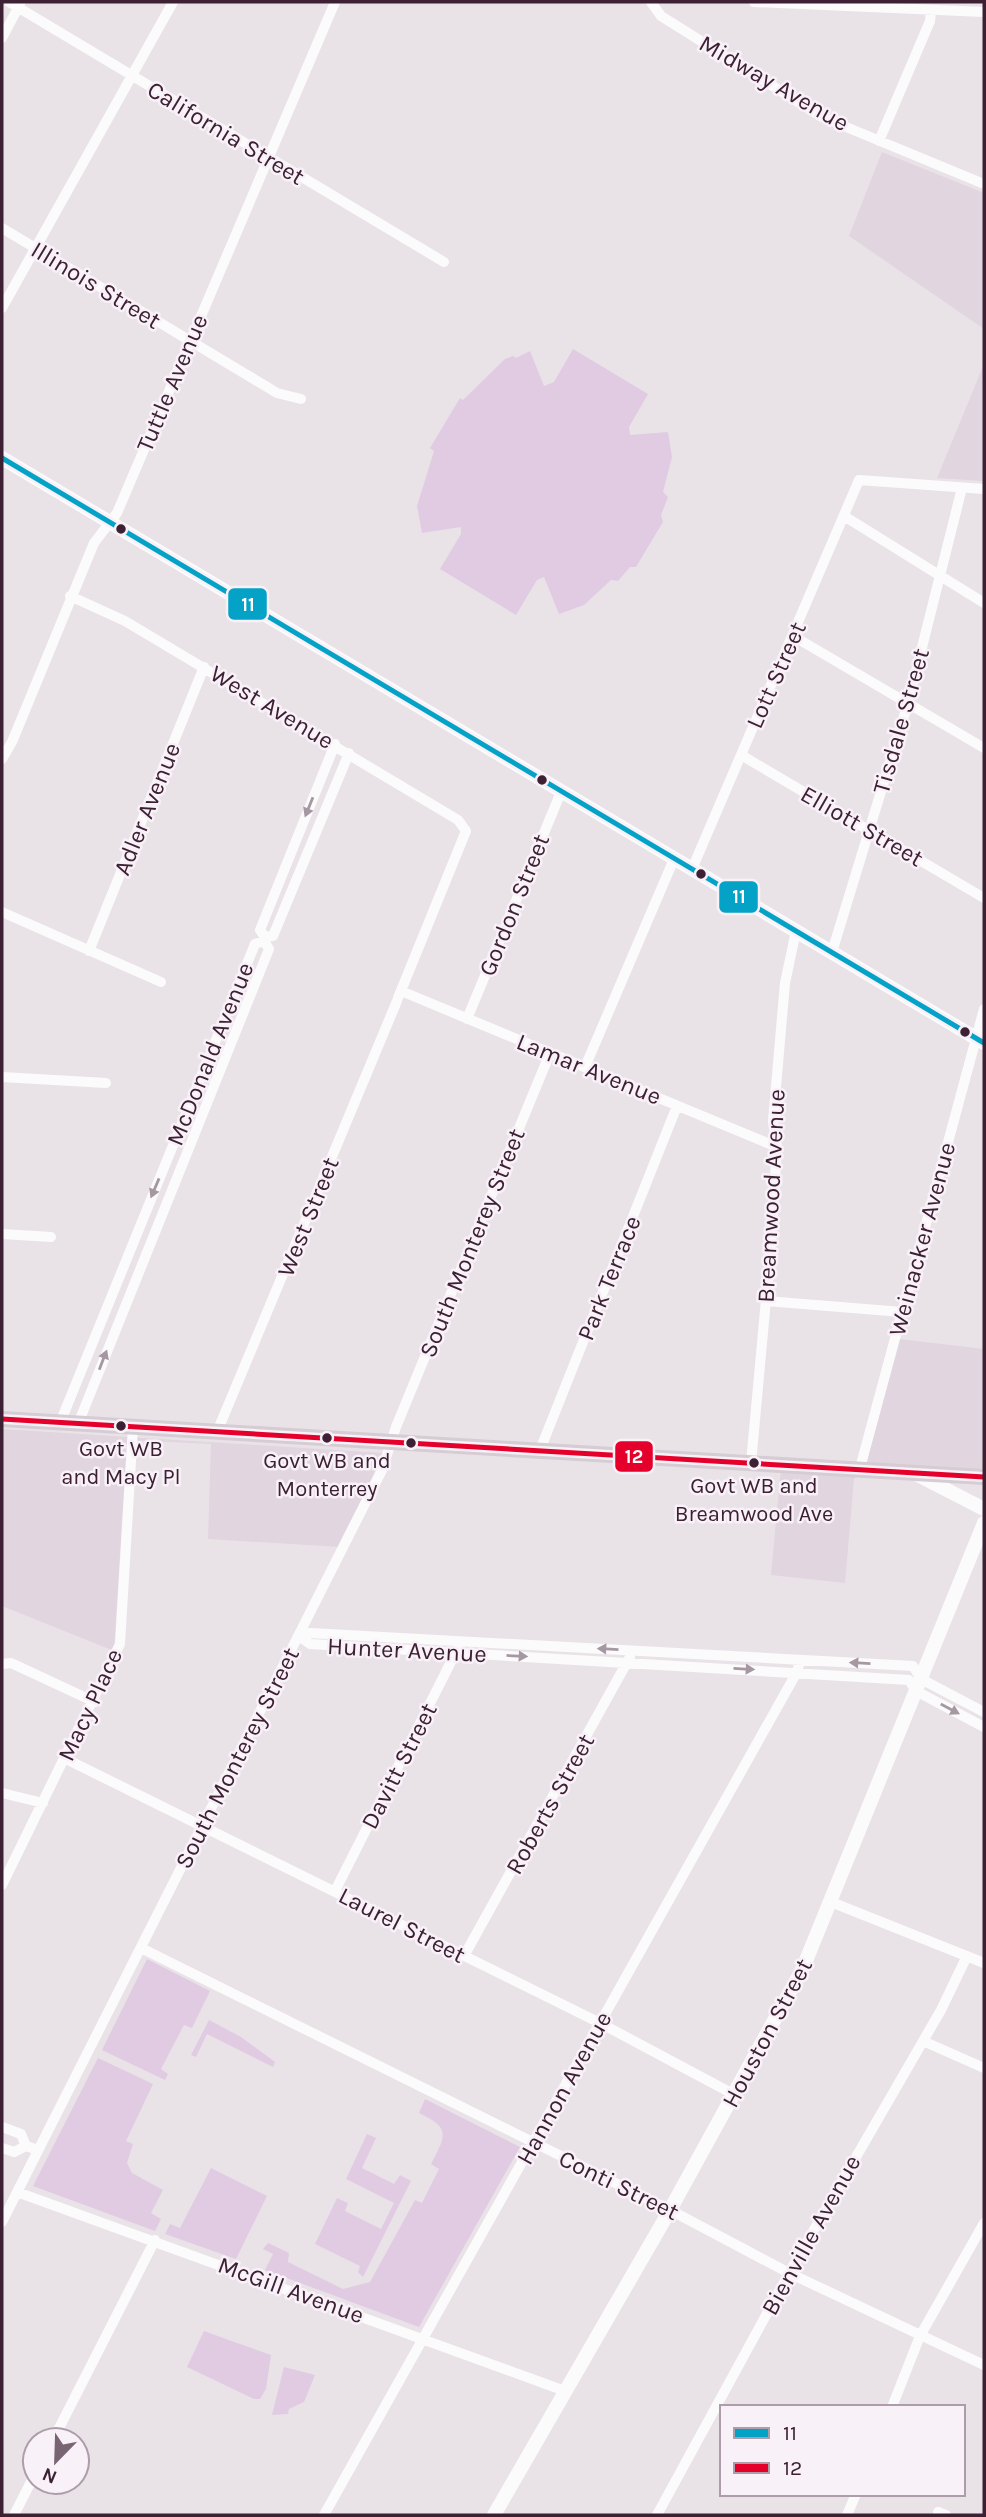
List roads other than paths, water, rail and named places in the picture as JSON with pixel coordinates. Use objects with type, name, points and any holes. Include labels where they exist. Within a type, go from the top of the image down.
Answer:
[{"type":"main road","points":[[2,1419],[860,1468],[984,1478]]},
{"type":"street","points":[[2,308],[173,2]]},
{"type":"street","name":"Tuttle Avenue","points":[[2,759],[12,742],[94,543],[117,513],[335,2]]},
{"type":"street","name":"Midway Avenue","points":[[651,2],[661,16],[822,117],[984,184]]},
{"type":"street","points":[[754,2],[888,5],[984,12]]},
{"type":"street","points":[[2,38],[17,4]]},
{"type":"street","name":"California Street","points":[[17,4],[267,158],[444,262]]},
{"type":"street","points":[[879,141],[930,21],[932,10]]},
{"type":"street","name":"Illinois Street","points":[[2,228],[277,393],[301,399]]},
{"type":"street","points":[[2,458],[980,1041]]},
{"type":"street","name":"Lott Street","points":[[692,869],[859,480],[962,488]]},
{"type":"street","points":[[962,488],[984,489]]},
{"type":"street","name":"Tisdale Street","points":[[832,952],[908,703],[962,488]]},
{"type":"street","points":[[844,516],[984,603]]},
{"type":"street","name":"West Avenue","points":[[70,596],[125,621],[335,744],[458,820],[466,831]]},
{"type":"street","points":[[793,636],[984,748]]},
{"type":"street","name":"Adler Avenue","points":[[89,951],[204,667]]},
{"type":"street","name":"McDonald Avenue","points":[[335,744],[260,930],[265,937],[274,936],[349,753]]},
{"type":"street","name":"Elliott Street","points":[[741,755],[984,898]]},
{"type":"street","name":"Gordon Street","points":[[467,1019],[561,792]]},
{"type":"street","name":"West Street","points":[[217,1432],[466,831]]},
{"type":"street","points":[[585,1067],[674,859]]},
{"type":"street","points":[[2,912],[161,982]]},
{"type":"street","name":"Breamwood Avenue","points":[[751,1463],[777,1147],[773,1121],[785,983],[796,931]]},
{"type":"street","name":"McDonald Avenue","points":[[60,1423],[254,944],[264,941],[269,949],[78,1424]]},
{"type":"street","name":"Lamar Avenue","points":[[399,997],[467,1019],[777,1147]]},
{"type":"street","name":"Weinacker Avenue","points":[[860,1468],[980,1041],[984,1009]]},
{"type":"street","name":"South Monterey Street","points":[[2,2222],[302,1637],[382,1470],[550,1053]]},
{"type":"street","points":[[2,1077],[106,1083]]},
{"type":"street","name":"Park Terrace","points":[[540,1450],[677,1105]]},
{"type":"street","points":[[2,1234],[51,1237]]},
{"type":"street","points":[[766,1301],[902,1312]]},
{"type":"street","name":"Macy Place","points":[[2,1885],[94,1702],[120,1644],[133,1427]]},
{"type":"street","points":[[913,1473],[984,1509]]},
{"type":"street","name":"Houston Street","points":[[494,2515],[735,2095],[803,1968],[984,1523]]},
{"type":"street","name":"Hunter Avenue","points":[[918,1685],[913,1666],[460,1640],[310,1633],[302,1637],[310,1644],[909,1680],[984,1727]]},
{"type":"street","name":"Davitt Street","points":[[335,1891],[458,1653],[460,1640]]},
{"type":"street","name":"Roberts Street","points":[[464,1956],[629,1662],[631,1650]]},
{"type":"street","name":"Hannon Avenue","points":[[324,2515],[797,1672],[800,1660]]},
{"type":"street","points":[[2,1664],[11,1663],[94,1702]]},
{"type":"street","name":"Hunter Avenue","points":[[918,1685],[984,1712]]},
{"type":"street","name":"Laurel Street","points":[[66,1759],[600,2023],[735,2095]]},
{"type":"street","points":[[2,1793],[43,1803]]},
{"type":"street","points":[[831,1902],[984,1963]]},
{"type":"street","name":"Conti Street","points":[[141,1948],[670,2210],[789,2273],[984,2365]]},
{"type":"street","name":"Bienville Avenue","points":[[657,2515],[789,2273],[923,2041],[967,1956]]},
{"type":"street","points":[[923,2041],[984,2068]]},
{"type":"street","points":[[2,2127],[21,2134],[26,2146]]},
{"type":"street","points":[[2,2148],[14,2152],[26,2146],[38,2150]]},
{"type":"street","name":"McGill Avenue","points":[[17,2192],[565,2391]]},
{"type":"street","points":[[893,2405],[920,2336],[984,2223]]},
{"type":"street","points":[[59,2426],[155,2240]]},
{"type":"street","points":[[14,2515],[24,2496]]},
{"type":"street","points":[[847,2515],[855,2496]]},
{"type":"place","name":"Govt WB and Macy Pl","points":[[121,1426]]},
{"type":"place","name":"Govt WB and Monterrey","points":[[327,1438]]},
{"type":"place","name":"Govt WB and Breamwood Ave","points":[[754,1463]]}]
